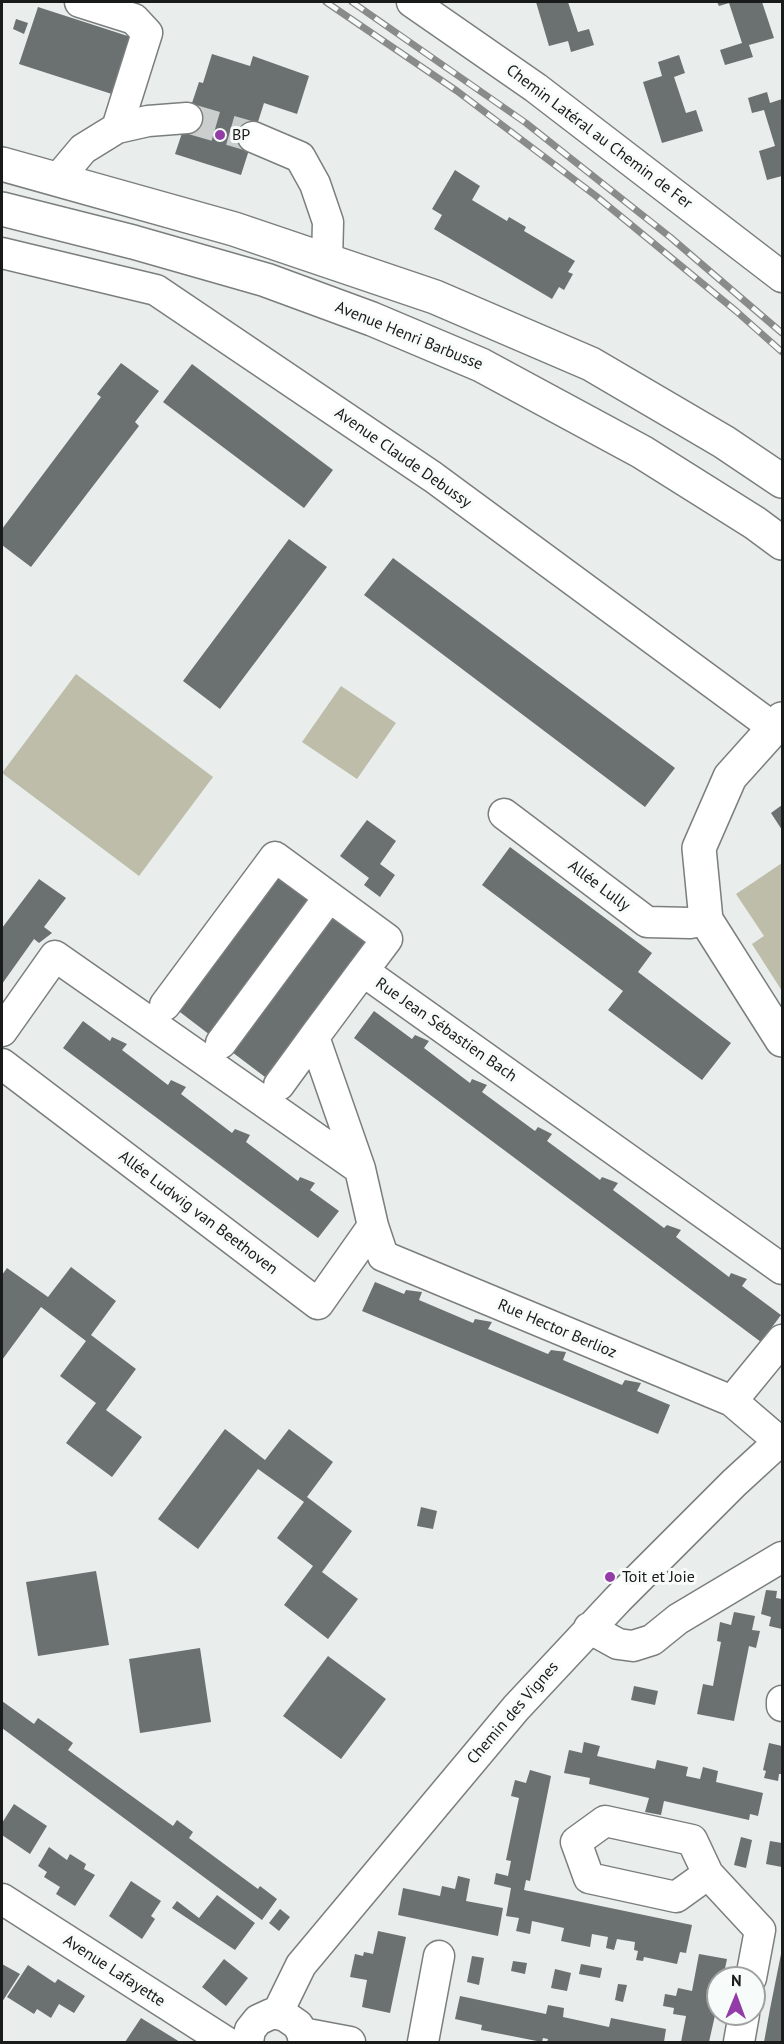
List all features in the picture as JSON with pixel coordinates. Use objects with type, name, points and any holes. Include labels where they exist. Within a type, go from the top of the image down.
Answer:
[{"type":"main road","points":[[2,164],[234,229],[435,297],[591,364],[724,441],[783,481]]},
{"type":"main road","name":"Avenue Henri Barbusse","points":[[2,209],[133,242],[266,280],[372,319],[481,365],[642,452],[783,543]]},
{"type":"main road","points":[[778,723],[730,777],[699,848],[706,920],[783,1040]]},
{"type":"street","points":[[81,2],[134,19],[147,33],[117,128]]},
{"type":"street","name":"Chemin Latéral au Chemin de Fer","points":[[412,2],[536,88],[782,274]]},
{"type":"street","points":[[57,180],[82,149],[117,128],[147,121],[187,118]]},
{"type":"street","points":[[253,137],[300,157],[315,184],[328,222],[327,261]]},
{"type":"street","name":"Avenue Claude Debussy","points":[[2,253],[156,290],[433,477],[778,723]]},
{"type":"street","name":"Allée Lully","points":[[504,814],[646,922],[690,923],[706,920]]},
{"type":"street","points":[[165,1005],[275,857],[387,939],[363,971]]},
{"type":"street","points":[[221,1043],[330,897]]},
{"type":"street","points":[[2,1031],[54,956],[360,1169]]},
{"type":"street","name":"Rue Jean Sébastien Bach","points":[[279,1085],[363,971],[783,1269]]},
{"type":"street","points":[[314,1037],[360,1169],[373,1226]]},
{"type":"street","name":"Allée Ludwig van Beethoven","points":[[2,1064],[318,1304],[373,1226]]},
{"type":"street","name":"Rue Hector Berlioz","points":[[373,1226],[383,1256],[732,1401],[781,1441]]},
{"type":"street","points":[[732,1401],[783,1340]]},
{"type":"street","name":"Chemin des Vignes","points":[[278,2014],[301,1965],[516,1708],[589,1628],[734,1483],[781,1441]]},
{"type":"street","points":[[589,1628],[618,1644],[633,1646],[652,1640],[678,1619],[783,1557]]},
{"type":"street","points":[[783,1701],[783,1706]]},
{"type":"street","points":[[708,1874],[760,1930],[753,1966]]},
{"type":"street","name":"Avenue Lafayette","points":[[2,1899],[226,2043]]},
{"type":"street","points":[[423,2043],[439,1956]]},
{"type":"street","points":[[248,2043],[250,2030],[258,2020],[264,2016],[278,2014],[293,2020],[303,2038],[350,2043]]},
{"type":"street","points":[[739,2043],[742,2026]]},
{"type":"green space","points":[[76,674],[213,777],[139,876],[2,773]]},
{"type":"green space","points":[[341,686],[396,723],[357,779],[302,742]]},
{"type":"green space","points":[[782,863],[782,991],[752,944],[764,936],[736,894]]},
{"type":"building","points":[[536,2],[568,2],[578,32],[589,29],[594,45],[571,52],[568,41],[549,46]]},
{"type":"building","points":[[717,2],[762,2],[774,38],[749,45],[753,57],[725,65],[720,50],[742,43],[729,3],[719,6]]},
{"type":"building","points":[[38,7],[137,39],[118,96],[19,64]]},
{"type":"building","points":[[16,19],[28,23],[24,34],[13,29]]},
{"type":"building","points":[[212,54],[250,66],[253,56],[309,76],[297,114],[264,103],[241,175],[175,154],[199,82],[203,83]]},
{"type":"building","points":[[679,55],[685,73],[674,77],[686,113],[696,110],[703,131],[662,143],[643,82],[662,76],[658,62]]},
{"type":"building","points":[[767,92],[770,103],[782,99],[782,176],[767,180],[759,151],[775,146],[764,110],[752,113],[748,98]]},
{"type":"building","points":[[455,170],[480,186],[472,200],[507,221],[509,217],[526,227],[524,231],[575,261],[568,272],[573,274],[564,290],[559,287],[552,299],[434,229],[442,215],[432,209]]},
{"type":"building","points":[[121,363],[159,391],[135,422],[139,426],[31,567],[2,545],[2,529],[101,397],[97,394]]},
{"type":"building","points":[[192,364],[333,470],[304,508],[163,402]]},
{"type":"building","points":[[289,539],[327,567],[220,709],[183,681]]},
{"type":"building","points":[[393,558],[675,768],[645,807],[364,595]]},
{"type":"building","points":[[782,805],[782,830],[771,813]]},
{"type":"building","points":[[367,820],[396,841],[380,864],[395,875],[380,897],[364,885],[369,878],[340,856]]},
{"type":"building","points":[[510,847],[652,953],[638,972],[731,1043],[702,1080],[608,1010],[623,991],[482,885]]},
{"type":"building","points":[[277,875],[310,901],[210,1035],[176,1009]]},
{"type":"building","points":[[39,879],[66,898],[44,927],[52,933],[39,943],[34,939],[2,984],[2,928]]},
{"type":"building","points":[[333,918],[366,942],[265,1077],[232,1052]]},
{"type":"building","points":[[374,1011],[412,1039],[415,1035],[429,1041],[424,1048],[470,1083],[472,1079],[487,1085],[482,1092],[535,1131],[538,1127],[552,1134],[547,1141],[600,1180],[602,1177],[618,1183],[613,1190],[664,1228],[667,1225],[681,1230],[676,1237],[729,1277],[731,1273],[747,1279],[742,1286],[781,1315],[761,1342],[354,1038]]},
{"type":"building","points":[[83,1021],[110,1041],[112,1037],[127,1044],[122,1050],[168,1085],[171,1080],[186,1087],[181,1094],[232,1133],[235,1129],[250,1135],[246,1142],[298,1181],[300,1177],[315,1183],[310,1190],[339,1211],[318,1238],[63,1048]]},
{"type":"building","points":[[71,1267],[116,1301],[91,1335],[136,1369],[106,1410],[142,1437],[112,1477],[66,1443],[96,1403],[60,1376],[86,1341],[41,1307],[2,1360],[2,1275],[7,1268],[48,1297]]},
{"type":"building","points":[[375,1282],[404,1294],[406,1290],[422,1292],[419,1300],[473,1323],[475,1319],[492,1322],[488,1329],[548,1354],[551,1350],[566,1352],[563,1360],[622,1385],[625,1380],[641,1383],[637,1391],[670,1405],[658,1434],[362,1311]]},
{"type":"building","points":[[225,1429],[265,1460],[289,1429],[333,1462],[307,1497],[352,1531],[322,1572],[358,1599],[328,1639],[284,1605],[313,1566],[277,1538],[304,1502],[258,1469],[198,1549],[158,1519]]},
{"type":"building","points":[[421,1507],[437,1511],[433,1529],[417,1526]]},
{"type":"building","points":[[96,1571],[109,1645],[38,1656],[26,1582]]},
{"type":"building","points":[[766,1590],[777,1591],[776,1598],[782,1599],[782,1629],[769,1626],[771,1617],[761,1614]]},
{"type":"building","points":[[734,1612],[755,1616],[752,1630],[760,1631],[756,1648],[749,1646],[734,1721],[697,1714],[703,1684],[713,1686],[721,1642],[717,1641],[720,1622],[731,1625]]},
{"type":"building","points":[[200,1648],[211,1722],[140,1733],[129,1659]]},
{"type":"building","points":[[328,1656],[386,1699],[341,1759],[283,1716]]},
{"type":"building","points":[[634,1686],[658,1691],[655,1705],[631,1700]]},
{"type":"building","points":[[2,1701],[34,1724],[38,1718],[73,1743],[68,1750],[173,1826],[177,1820],[193,1832],[189,1838],[258,1889],[260,1886],[277,1899],[262,1920],[2,1728]]},
{"type":"building","points":[[584,1742],[600,1746],[597,1756],[655,1769],[657,1760],[688,1767],[686,1776],[700,1779],[703,1767],[718,1771],[716,1782],[763,1793],[758,1816],[750,1814],[749,1820],[664,1801],[661,1815],[645,1812],[649,1798],[589,1784],[590,1778],[564,1773],[569,1750],[582,1753]]},
{"type":"building","points":[[769,1743],[782,1746],[782,1774],[779,1774],[778,1781],[764,1778],[766,1771],[763,1770]]},
{"type":"building","points":[[530,1770],[551,1776],[530,1881],[526,1880],[524,1890],[692,1925],[686,1953],[680,1952],[677,1964],[644,1957],[643,1961],[636,1960],[638,1951],[634,1950],[635,1942],[617,1939],[614,1950],[606,1948],[608,1937],[592,1934],[590,1947],[561,1941],[564,1928],[532,1921],[530,1934],[516,1931],[519,1918],[506,1916],[511,1888],[494,1884],[496,1873],[508,1876],[511,1861],[506,1860],[519,1798],[511,1796],[515,1780],[526,1783]]},
{"type":"building","points":[[14,1804],[47,1826],[30,1854],[2,1835],[2,1823]]},
{"type":"building","points":[[741,1837],[752,1840],[746,1868],[734,1865]]},
{"type":"building","points":[[770,1841],[782,1843],[782,1867],[766,1864]]},
{"type":"building","points":[[49,1847],[67,1860],[70,1854],[86,1864],[84,1869],[95,1875],[75,1906],[56,1894],[60,1887],[44,1877],[47,1872],[38,1866]]},
{"type":"building","points":[[458,1876],[470,1879],[466,1901],[503,1908],[498,1936],[398,1915],[403,1888],[440,1896],[442,1886],[455,1889]]},
{"type":"building","points":[[131,1881],[161,1901],[151,1916],[155,1919],[142,1939],[109,1916]]},
{"type":"building","points":[[217,1895],[255,1923],[235,1950],[172,1908],[177,1901],[199,1918]]},
{"type":"building","points":[[280,1909],[290,1917],[279,1931],[269,1923]]},
{"type":"building","points":[[378,1931],[406,1937],[390,2013],[362,2007],[367,1980],[350,1977],[355,1954],[363,1956],[364,1952],[373,1954]]},
{"type":"building","points":[[699,1954],[727,1959],[726,1966],[706,1966],[706,2026],[713,2026],[709,2042],[681,2042],[686,2016],[673,2014],[674,2008],[663,2006],[665,1994],[676,1996],[678,1988],[692,1991]]},
{"type":"building","points":[[781,1954],[782,2042],[764,2042],[770,2009]]},
{"type":"building","points":[[472,1956],[484,1958],[479,1985],[467,1982]]},
{"type":"building","points":[[224,1959],[248,1978],[226,2006],[202,1987]]},
{"type":"building","points":[[513,1961],[527,1963],[525,1974],[511,1971]]},
{"type":"building","points":[[2,1964],[20,1974],[2,2002]]},
{"type":"building","points":[[581,1964],[602,1968],[600,1978],[579,1974]]},
{"type":"building","points":[[28,1965],[55,1983],[58,1979],[85,1996],[74,2013],[59,2004],[51,2018],[37,2009],[34,2014],[7,1997]]},
{"type":"building","points":[[555,1969],[571,1973],[567,1991],[551,1988]]},
{"type":"building","points":[[618,1984],[627,1985],[623,2002],[615,2000]]},
{"type":"building","points":[[460,1996],[546,2014],[548,2005],[564,2008],[563,2017],[609,2027],[611,2018],[666,2029],[664,2042],[547,2042],[548,2039],[543,2038],[542,2042],[481,2030],[482,2025],[455,2019]]},
{"type":"building","points":[[141,2018],[180,2042],[125,2042]]},
{"type":"tunnel","points":[[187,118],[253,137]]},
{"type":"railway","points":[[326,2],[457,91],[596,196],[736,311],[782,352]]},
{"type":"railway","points":[[352,2],[526,123],[670,237],[782,333]]},
{"type":"place","name":"BP","points":[[220,135]]},
{"type":"place","name":"Toit et Joie","points":[[610,1577]]}]
